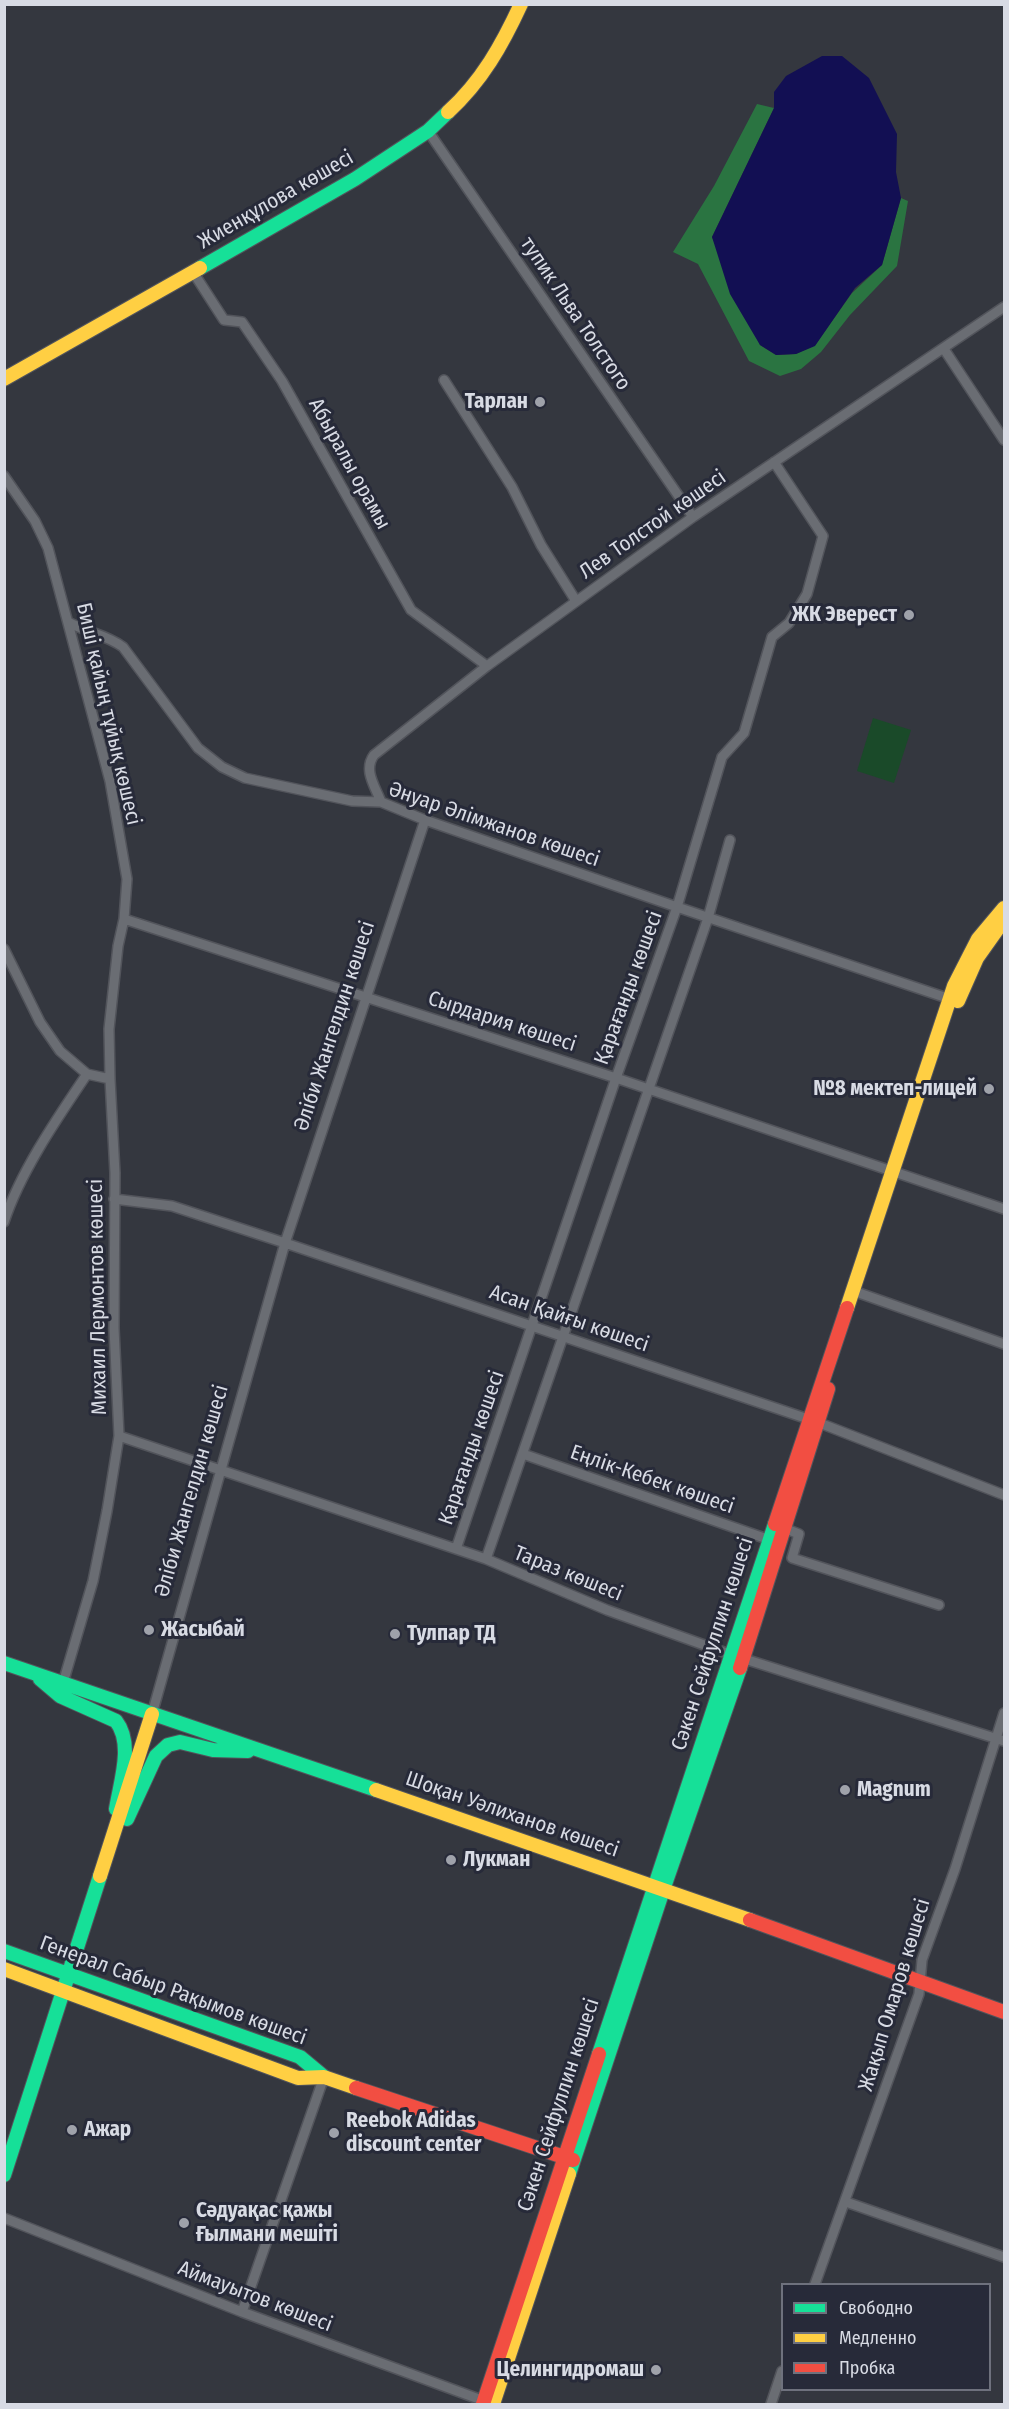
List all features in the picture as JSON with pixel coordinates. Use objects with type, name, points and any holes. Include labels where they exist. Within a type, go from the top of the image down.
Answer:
[{"type":"street","name":"Жиенқұлова көшесі","points":[[4,379],[355,179],[428,131],[457,104],[480,76],[501,47],[521,4]]},
{"type":"street","name":"тупик Льва Толстого","points":[[428,131],[693,517]]},
{"type":"street","name":"Абыралы орамы","points":[[193,272],[224,320],[242,322],[282,381],[411,610],[487,666]]},
{"type":"street","name":"Лев Толстой көшесі","points":[[381,802],[368,770],[369,762],[374,755],[487,666],[693,517],[1005,307]]},
{"type":"street","points":[[944,349],[1005,440]]},
{"type":"street","points":[[444,380],[512,487],[541,545],[576,602]]},
{"type":"street","name":"Қарағанды көшесі","points":[[456,1549],[534,1325],[616,1078],[677,908],[722,757],[744,733],[772,637],[789,623],[807,594],[823,536],[774,462]]},
{"type":"street","name":"Биші қайың тұйық көшесі","points":[[4,476],[35,521],[48,548],[110,781],[127,879],[109,1029],[110,1079]]},
{"type":"street","name":"Әнуар Әлімжанов көшесі","points":[[68,622],[123,647],[187,734],[210,759],[245,778],[317,795],[352,801],[381,802],[425,820],[677,908],[953,1000]]},
{"type":"street","name":"Әліби Жангелдин көшесі","points":[[4,2175],[153,1714],[219,1470],[285,1243],[425,820]]},
{"type":"street","points":[[486,1559],[708,918],[730,840]]},
{"type":"street","name":"Сәкен Сейфуллин көшесі","points":[[489,2404],[658,1885],[784,1528],[813,1421],[953,1000],[960,968],[973,944],[990,921],[1005,908]]},
{"type":"street","name":"Сырдария көшесі","points":[[124,919],[616,1078],[1005,1209]]},
{"type":"street","name":"Сәкен Сейфуллин көшесі","points":[[953,1000],[990,936],[1005,920]]},
{"type":"street","points":[[4,949],[40,1023],[60,1051],[87,1074],[110,1079]]},
{"type":"street","points":[[4,1221],[24,1178],[62,1111],[87,1074]]},
{"type":"street","name":"Михаил Лермонтов көшесі","points":[[63,1683],[93,1581],[119,1436],[114,1328],[114,1199],[110,1079]]},
{"type":"street","name":"Сәкен Сейфуллин көшесі","points":[[737,1657],[770,1540],[860,1293],[895,1172]]},
{"type":"street","name":"Асан Қайғы көшесі","points":[[114,1199],[172,1206],[534,1325],[813,1421],[1005,1495]]},
{"type":"street","points":[[860,1293],[1005,1344]]},
{"type":"street","name":"Тараз көшесі","points":[[119,1436],[486,1559],[597,1607],[737,1657],[1000,1740]]},
{"type":"street","name":"Еңлік-Кебек көшесі","points":[[523,1454],[770,1540]]},
{"type":"street","points":[[784,1528],[799,1534],[792,1558],[939,1605]]},
{"type":"street","name":"Шоқан Уәлиханов көшесі","points":[[4,1663],[658,1885],[1005,2012]]},
{"type":"street","points":[[33,1673],[60,1696],[116,1721],[122,1729],[123,1754],[111,1847]]},
{"type":"street","name":"Жақып Омаров көшесі","points":[[815,2283],[919,1994],[922,1960],[1000,1740],[1005,1713]]},
{"type":"street","points":[[111,1847],[131,1812],[156,1756],[168,1745],[180,1742],[213,1750],[263,1752]]},
{"type":"street","name":"Генерал Сабыр Рақымов көшесі","points":[[4,1951],[300,2058],[324,2077],[569,2158]]},
{"type":"street","name":"Генерал Сабыр Рақымов көшесі","points":[[4,1969],[298,2078],[324,2077]]},
{"type":"street","points":[[242,2312],[324,2077]]},
{"type":"street","points":[[846,2202],[1005,2257]]},
{"type":"street","name":"Аймауытов көшесі","points":[[4,2218],[242,2312],[489,2404]]},
{"type":"street","points":[[771,2404],[781,2376]]},
{"type":"green space","points":[[757,104],[774,108],[712,237],[760,345],[776,355],[796,354],[815,345],[852,293],[882,265],[901,198],[908,201],[897,266],[850,315],[821,352],[801,369],[780,376],[749,361],[698,264],[673,252],[714,186]]},
{"type":"green space","points":[[873,718],[911,730],[894,783],[857,771]]},
{"type":"shaded area","points":[[822,56],[842,56],[869,78],[897,134],[896,172],[901,198],[882,265],[855,288],[815,346],[796,354],[776,355],[760,345],[730,294],[712,237],[774,108],[774,92],[786,76]]},
{"type":"traffic: fast","points":[[200,268],[355,179],[428,131],[448,112]]},
{"type":"traffic: fast","points":[[599,2054],[775,1524]]},
{"type":"traffic: fast","points":[[4,1663],[376,1790]]},
{"type":"traffic: fast","points":[[569,2174],[663,1890],[740,1668]]},
{"type":"traffic: fast","points":[[40,1679],[60,1696],[116,1721],[121,1730],[125,1752],[116,1809]]},
{"type":"traffic: fast","points":[[127,1819],[156,1756],[168,1745],[180,1742],[213,1750],[248,1751]]},
{"type":"traffic: fast","points":[[4,2175],[100,1876]]},
{"type":"traffic: fast","points":[[4,1951],[300,2057],[324,2077]]},
{"type":"traffic: slow","points":[[448,112],[471,88],[490,62],[521,4]]},
{"type":"traffic: slow","points":[[4,379],[200,268]]},
{"type":"traffic: slow","points":[[847,1308],[954,986],[978,939],[1004,908]]},
{"type":"traffic: slow","points":[[958,1001],[977,958],[1004,920]]},
{"type":"traffic: slow","points":[[100,1876],[152,1714]]},
{"type":"traffic: slow","points":[[376,1790],[750,1920]]},
{"type":"traffic: slow","points":[[4,1969],[298,2078],[324,2077],[356,2088]]},
{"type":"traffic: slow","points":[[493,2404],[569,2174]]},
{"type":"traffic: jam","points":[[775,1524],[847,1308]]},
{"type":"traffic: jam","points":[[740,1668],[828,1389]]},
{"type":"traffic: jam","points":[[750,1920],[1004,2012]]},
{"type":"traffic: jam","points":[[483,2404],[599,2054]]},
{"type":"traffic: jam","points":[[356,2088],[573,2160]]},
{"type":"place","name":"Тарлан","points":[[540,402]]},
{"type":"place","name":"ЖК Эверест","points":[[909,615]]},
{"type":"place","name":"№8 мектеп-лицей","points":[[989,1089]]},
{"type":"place","name":"Жасыбай","points":[[149,1630]]},
{"type":"place","name":"Тулпар ТД","points":[[395,1634]]},
{"type":"place","name":"Magnum","points":[[845,1790]]},
{"type":"place","name":"Лукман","points":[[451,1860]]},
{"type":"place","name":"Ажар","points":[[72,2130]]},
{"type":"place","name":"Reebok Adidas discount center","points":[[334,2133]]},
{"type":"place","name":"Сәдуақас қажы Ғылмани мешіті","points":[[184,2223]]},
{"type":"place","name":"Целингидромаш","points":[[656,2370]]}]
